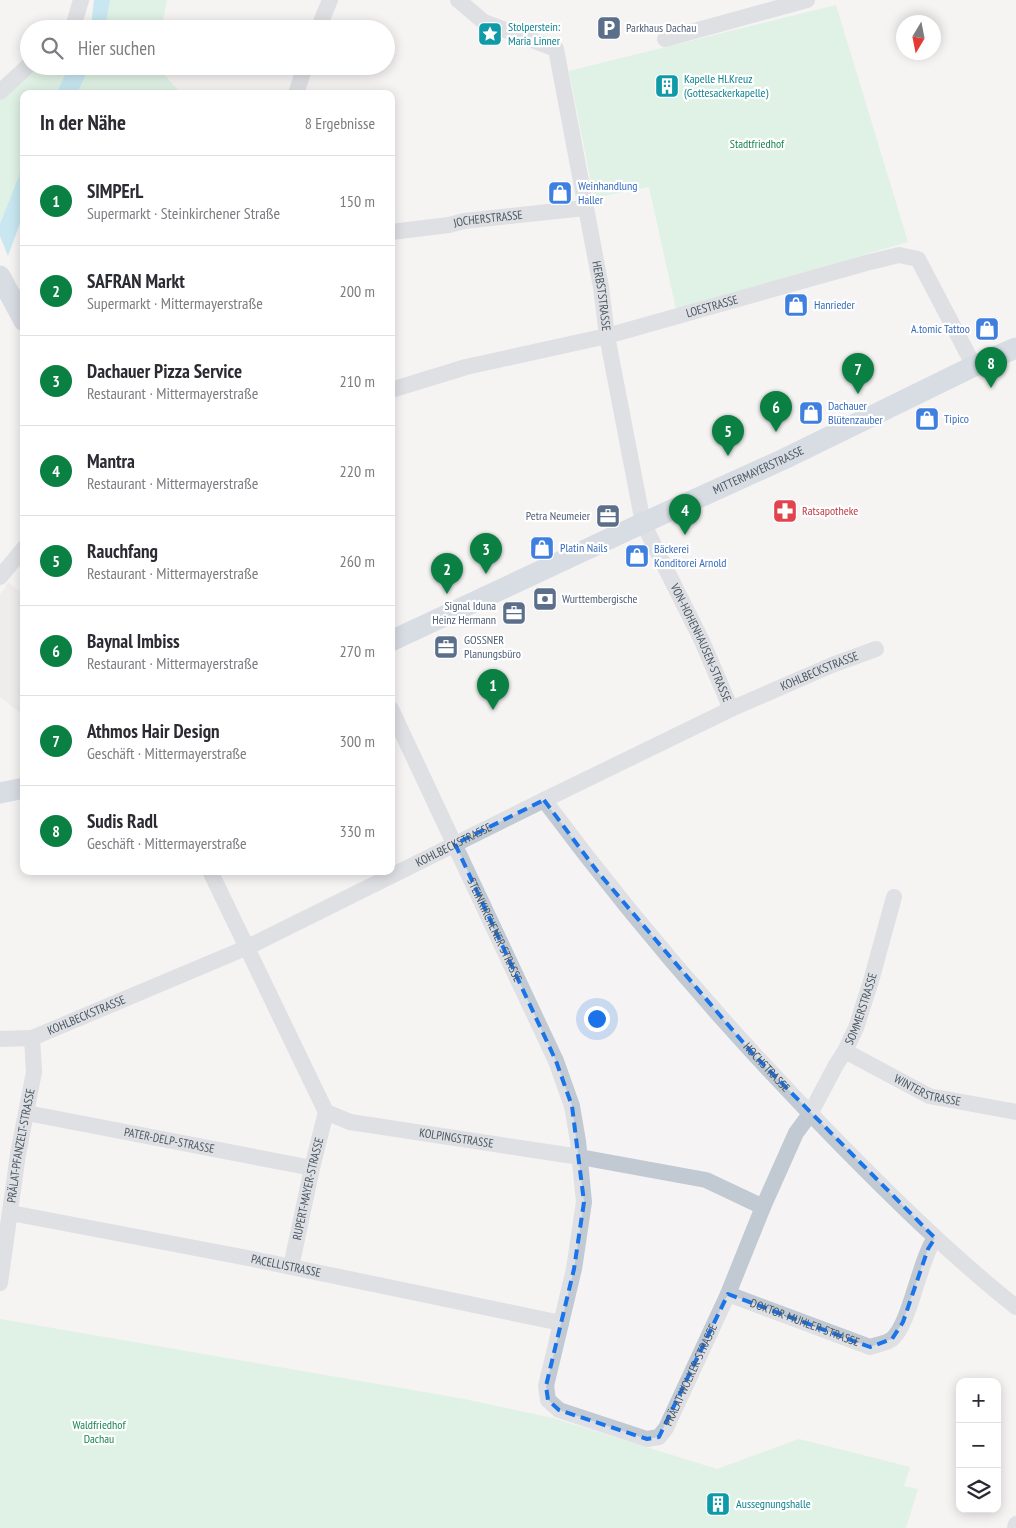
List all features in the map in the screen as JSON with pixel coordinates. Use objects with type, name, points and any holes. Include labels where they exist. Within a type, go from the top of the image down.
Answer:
[{"type":"main road","points":[[0,276],[20,314]]},
{"type":"main road","name":"MITTERMAYERSTRASSE","points":[[395,639],[643,522],[784,459],[974,366],[1016,348]]},
{"type":"main road","points":[[0,793],[20,789]]},
{"type":"street","points":[[75,20],[81,0]]},
{"type":"street","points":[[322,20],[330,0]]},
{"type":"street","name":"HERBSTSTRASSE","points":[[458,0],[484,22],[556,49],[601,287],[607,336],[643,522]]},
{"type":"street","points":[[665,39],[807,0]]},
{"type":"street","points":[[0,92],[20,73]]},
{"type":"street","points":[[297,90],[302,75]]},
{"type":"street","name":"JOCHERSTRASSE","points":[[395,232],[449,225],[464,221],[585,208]]},
{"type":"street","name":"LOESTRASSE","points":[[395,389],[466,367],[607,336],[866,263],[899,256],[918,259],[974,366]]},
{"type":"street","name":"VON-HOHENHAUSEN-STRASSE","points":[[643,522],[702,641],[731,709]]},
{"type":"street","points":[[0,577],[20,553]]},
{"type":"street","name":"KOHLBECKSTRASSE","points":[[395,874],[731,709],[832,665],[876,649]]},
{"type":"street","name":"STEINKIRCHENER STRASSE","points":[[395,718],[556,1060],[572,1106],[580,1157]]},
{"type":"street","name":"HOCHSTRASSE","points":[[544,800],[610,886],[753,1054],[810,1114],[935,1238],[1016,1307]]},
{"type":"street","points":[[212,875],[326,1112]]},
{"type":"street","name":"KOHLBECKSTRASSE","points":[[0,1039],[32,1038],[248,947],[392,875]]},
{"type":"street","name":"SOMMERSTRASSE","points":[[810,1114],[856,1028],[894,898]]},
{"type":"street","name":"PRÄLAT-PFANZELT-STRASSE","points":[[0,1283],[18,1154],[34,1072],[32,1038]]},
{"type":"street","name":"WINTERSTRASSE","points":[[845,1051],[929,1096],[1016,1112]]},
{"type":"street","name":"KOLPINGSTRASSE","points":[[326,1112],[350,1122],[580,1157],[706,1180],[763,1206]]},
{"type":"street","name":"RUPERT-MAYER-STRASSE","points":[[291,1267],[326,1112]]},
{"type":"street","name":"PATER-DELP-STRASSE","points":[[27,1113],[312,1168]]},
{"type":"street","name":"PRÄLAT-WOLKER-STRASSE","points":[[580,1157],[584,1202],[574,1269],[546,1386],[548,1400],[558,1410],[647,1440],[659,1437],[666,1428],[728,1294],[763,1206],[796,1133],[810,1114]]},
{"type":"street","name":"PACELLISTRASSE","points":[[11,1213],[291,1267],[561,1323]]},
{"type":"street","name":"DOKTOR-MUHLER-STRASSE","points":[[728,1294],[870,1347],[892,1339],[903,1322],[928,1249],[935,1238]]},
{"type":"street","points":[[1015,1528],[1016,1524]]},
{"type":"highlighted area","points":[[544,800],[597,871],[753,1054],[935,1238],[928,1249],[903,1322],[892,1339],[870,1347],[728,1294],[659,1437],[647,1439],[559,1410],[548,1400],[546,1386],[574,1269],[584,1202],[572,1106],[556,1061],[455,844]]},
{"type":"shaded area","points":[[8,582],[20,592],[20,713],[0,697],[0,596]]},
{"type":"green space","points":[[110,0],[167,0],[163,20],[107,20]]},
{"type":"green space","name":"Stadtfriedhof","points":[[836,5],[908,242],[676,309],[649,187],[594,198],[569,71]]},
{"type":"green space","points":[[27,75],[65,75],[58,90],[20,90],[20,173],[0,224],[0,94]]},
{"type":"green space","points":[[86,75],[165,75],[178,90],[79,90]]},
{"type":"green space","name":"Waldfriedhof Dachau","points":[[0,1319],[459,1398],[553,1418],[717,1469],[799,1439],[910,1467],[904,1486],[918,1489],[906,1528],[0,1528]]},
{"type":"water","points":[[94,0],[110,0],[107,20],[92,20]]},
{"type":"water","points":[[65,75],[86,75],[79,90],[58,90]]},
{"type":"water","points":[[20,173],[20,223],[8,256],[0,236],[0,224]]},
{"type":"place","name":"Parkhaus Dachau","points":[[609,28]]},
{"type":"place","name":"Stolperstein: Maria Linner","points":[[490,34]]},
{"type":"place","name":"Kapelle Hl.Kreuz (Gottesackerkapelle)","points":[[667,86]]},
{"type":"place","name":"Weinhandlung Haller","points":[[560,193]]},
{"type":"place","name":"Hanrieder","points":[[796,305]]},
{"type":"place","name":"A.tomic Tattoo","points":[[987,329]]},
{"type":"place","name":"Sudis Radl","points":[[991,388]]},
{"type":"place","name":"Athmos Hair Design","points":[[858,394]]},
{"type":"place","name":"Dachauer Blütenzauber","points":[[811,413]]},
{"type":"place","name":"Tipico","points":[[927,419]]},
{"type":"place","name":"Baynal Imbiss","points":[[776,432]]},
{"type":"place","name":"Rauchfang","points":[[728,456]]},
{"type":"place","name":"Ratsapotheke","points":[[785,511]]},
{"type":"place","name":"Petra Neumeier","points":[[608,516]]},
{"type":"place","name":"Mantra","points":[[685,535]]},
{"type":"place","name":"Platin Nails","points":[[542,548]]},
{"type":"place","name":"Bäckerei Konditorei Arnold","points":[[637,556]]},
{"type":"place","name":"Dachauer Pizza Service","points":[[486,574]]},
{"type":"place","name":"SAFRAN Markt","points":[[447,594]]},
{"type":"place","name":"Wurttembergische","points":[[545,599]]},
{"type":"place","name":"Signal Iduna Heinz Hermann","points":[[514,613]]},
{"type":"place","name":"GOSSNER Planungsbüro","points":[[446,647]]},
{"type":"place","name":"SIMPErL","points":[[493,710]]},
{"type":"place","name":"Aussegnungshalle","points":[[718,1504]]}]
